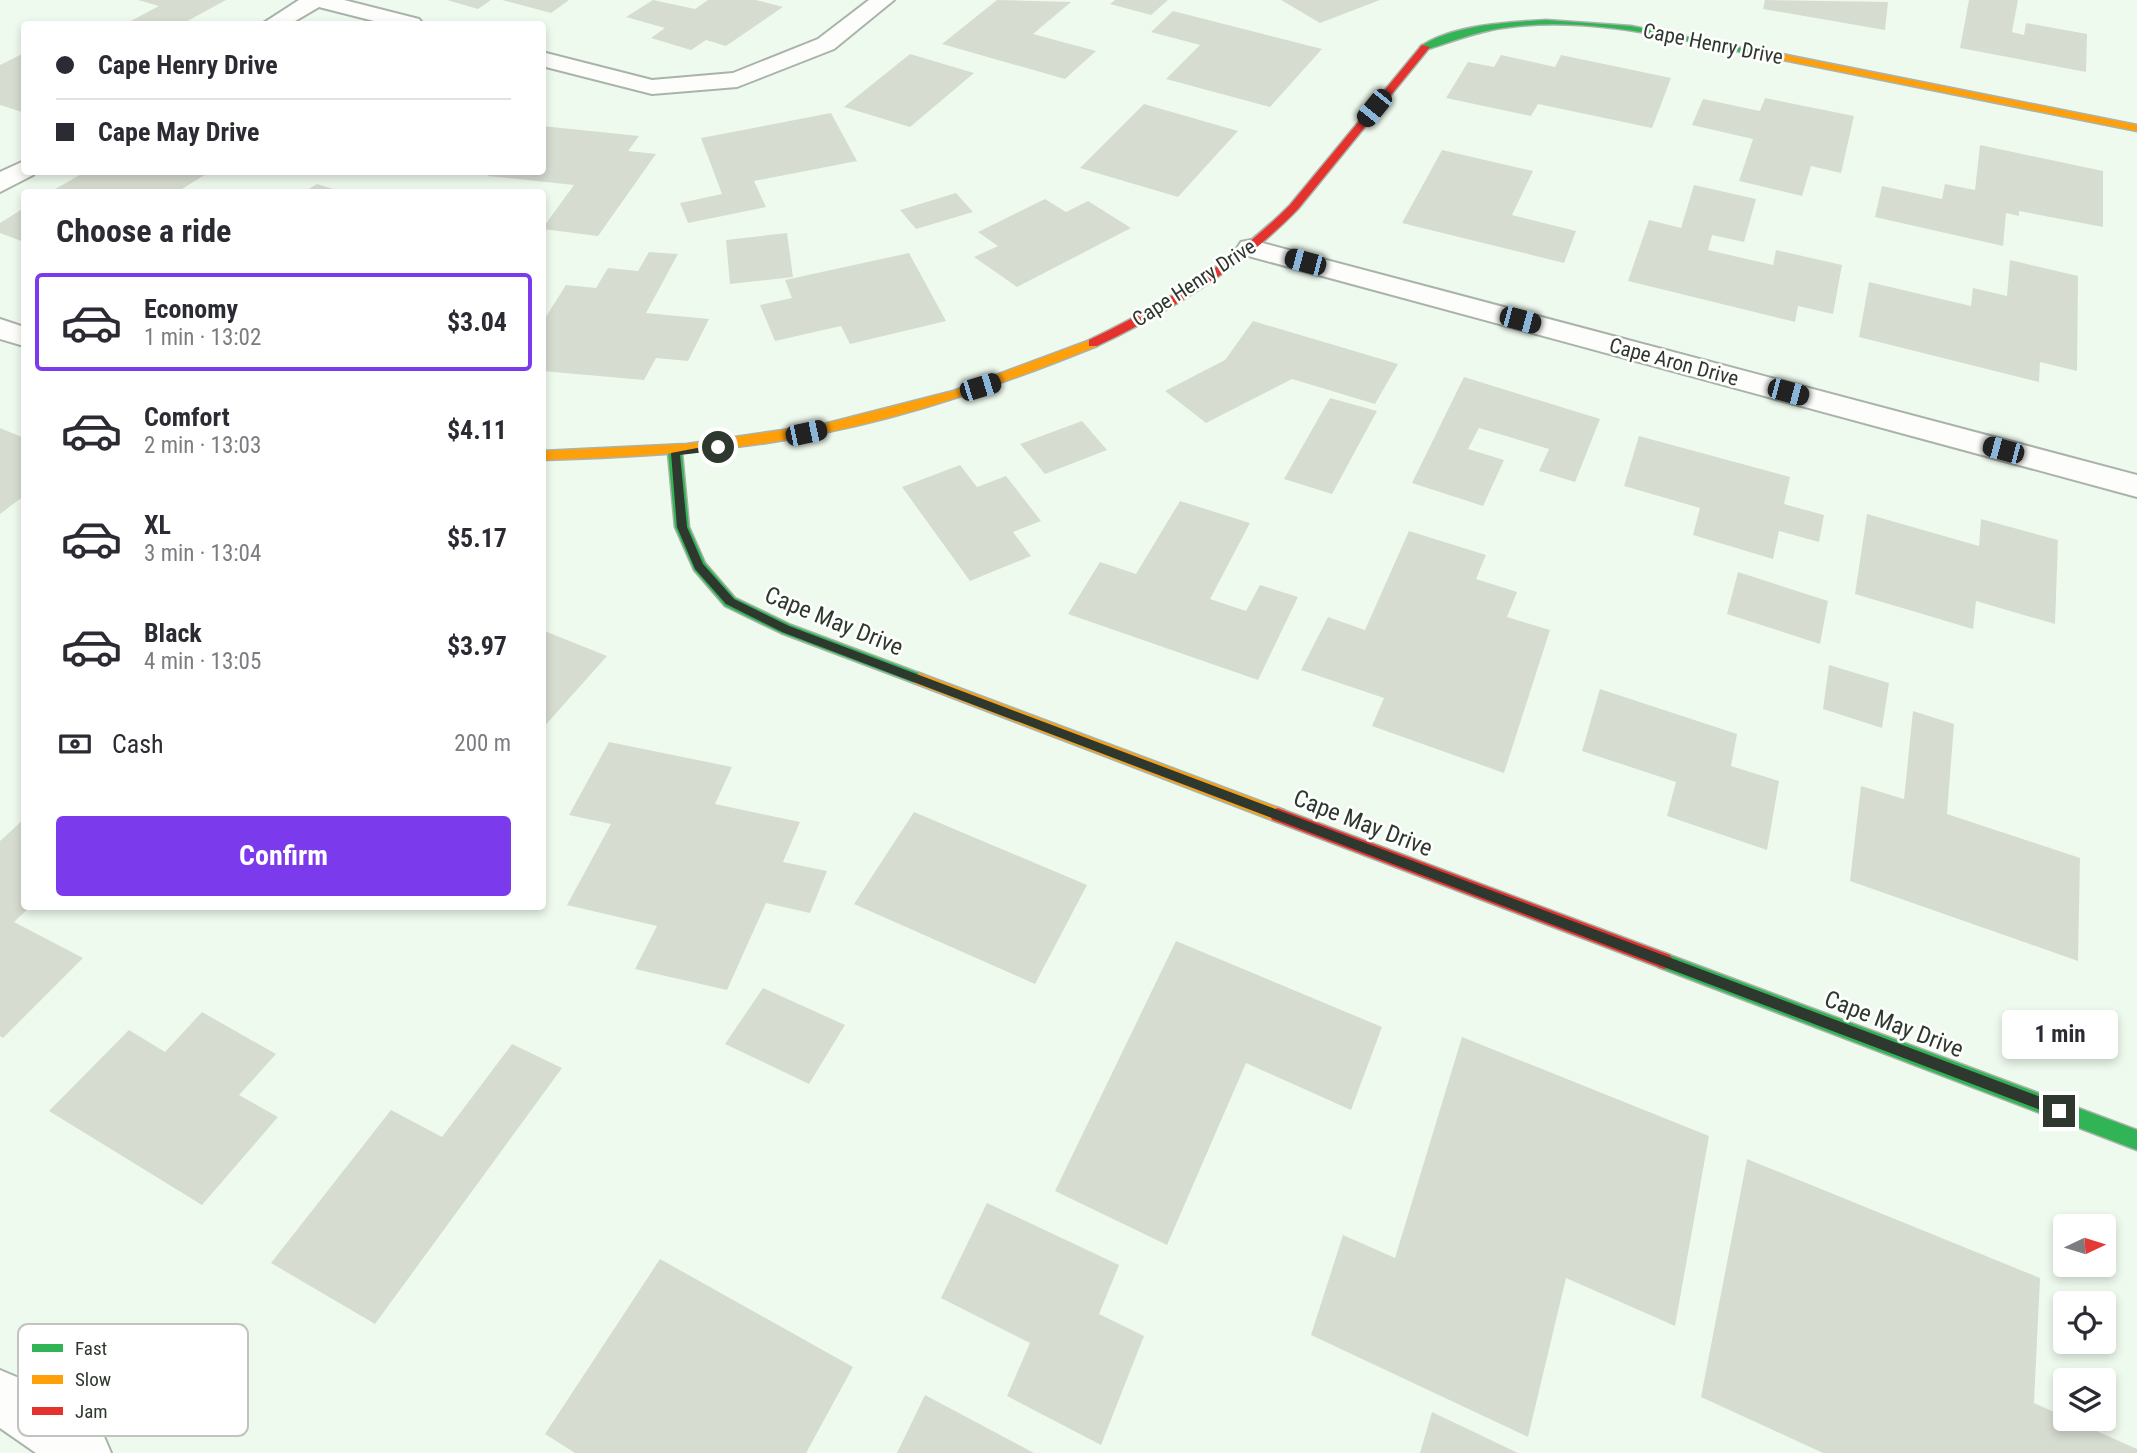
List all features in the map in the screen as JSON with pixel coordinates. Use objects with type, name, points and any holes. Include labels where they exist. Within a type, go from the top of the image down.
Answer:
[{"type":"street","points":[[279,21],[317,0],[399,21]]},
{"type":"street","points":[[546,60],[652,88],[737,80],[826,44],[883,0]]},
{"type":"street","name":"Cape Henry Drive","points":[[546,456],[675,453],[761,442],[851,424],[1006,379],[1076,352],[1154,312],[1251,248],[1275,228],[1420,50],[1438,38],[1466,27],[1498,20],[1567,17],[1603,22],[2137,128]]},
{"type":"street","points":[[0,184],[21,171]]},
{"type":"street","name":"Cape Aron Drive","points":[[1251,248],[2137,486]]},
{"type":"street","points":[[0,328],[21,336]]},
{"type":"street","name":"Cape May Drive","points":[[675,453],[682,527],[698,566],[730,601],[786,629],[2137,1140]]},
{"type":"street","points":[[0,1397],[18,1409]]},
{"type":"street","points":[[58,1436],[84,1453]]},
{"type":"building","points":[[138,0],[226,0],[188,21],[131,21],[159,6]]},
{"type":"building","points":[[447,0],[491,0],[478,9]]},
{"type":"building","points":[[502,0],[569,0],[551,13]]},
{"type":"building","points":[[653,0],[695,9],[708,0],[756,0],[783,7],[726,46],[706,40],[691,50],[651,38],[665,28],[626,17]]},
{"type":"building","points":[[997,0],[1071,2],[1033,34],[1096,51],[1065,79],[942,44]]},
{"type":"building","points":[[1115,0],[1168,0],[1151,15],[1110,4]]},
{"type":"building","points":[[1281,0],[1380,0],[1320,23]]},
{"type":"building","points":[[1765,0],[1888,2],[1885,30],[1763,9]]},
{"type":"building","points":[[1969,0],[2018,0],[2012,32],[2024,35],[2026,23],[2087,34],[2086,72],[1960,48]]},
{"type":"building","points":[[1173,11],[1322,49],[1270,107],[1166,79],[1200,45],[1151,32]]},
{"type":"building","points":[[21,54],[21,112],[0,105],[0,65]]},
{"type":"building","points":[[910,54],[974,73],[910,127],[844,107]]},
{"type":"building","points":[[1501,55],[1555,67],[1561,55],[1671,78],[1652,128],[1538,104],[1531,116],[1446,98],[1468,62],[1494,67]]},
{"type":"building","points":[[1765,98],[1854,116],[1841,173],[1811,166],[1802,196],[1739,181],[1753,139],[1692,125],[1703,99],[1760,111]]},
{"type":"building","points":[[1144,104],[1238,131],[1178,197],[1080,168]]},
{"type":"building","points":[[831,113],[857,161],[754,181],[766,207],[688,223],[680,203],[722,194],[701,138]]},
{"type":"building","points":[[546,126],[639,136],[628,151],[656,154],[598,236],[546,230],[546,224],[574,185],[488,176],[546,175]]},
{"type":"building","points":[[1980,145],[2103,171],[2103,227],[2019,211],[2019,216],[2006,213],[2003,246],[1875,217],[1882,186],[1942,199],[1945,184],[1975,190]]},
{"type":"building","points":[[1442,150],[1533,171],[1512,215],[1576,231],[1564,263],[1402,223]]},
{"type":"building","points":[[80,175],[205,175],[182,189],[55,189]]},
{"type":"building","points":[[317,184],[333,189],[309,189]]},
{"type":"building","points":[[1694,185],[1756,199],[1744,242],[1712,235],[1708,250],[1773,265],[1776,250],[1842,265],[1833,314],[1798,306],[1795,322],[1628,281],[1649,220],[1681,228]]},
{"type":"building","points":[[956,193],[973,212],[916,229],[900,210]]},
{"type":"building","points":[[1045,199],[1066,212],[1088,201],[1131,228],[1017,287],[974,257],[998,246],[978,232]]},
{"type":"building","points":[[21,210],[21,241],[0,233],[0,223]]},
{"type":"building","points":[[787,233],[793,277],[730,284],[726,240]]},
{"type":"building","points":[[649,252],[678,254],[646,313],[709,319],[688,361],[656,358],[644,380],[546,371],[546,317],[566,285],[596,288],[608,268],[638,271]]},
{"type":"building","points":[[909,253],[946,321],[850,344],[841,326],[775,341],[760,305],[792,298],[785,280]]},
{"type":"building","points":[[2010,260],[2078,276],[2077,371],[2040,362],[2039,382],[1859,337],[1869,282],[1971,306],[1973,288],[2007,296]]},
{"type":"building","points":[[1253,321],[1398,364],[1375,404],[1292,379],[1206,423],[1165,391],[1225,360]]},
{"type":"building","points":[[1464,377],[1600,419],[1575,482],[1539,471],[1549,449],[1479,428],[1468,449],[1504,460],[1483,506],[1412,483]]},
{"type":"building","points":[[1330,398],[1377,411],[1332,494],[1284,479]]},
{"type":"building","points":[[1082,421],[1107,450],[1045,474],[1020,444]]},
{"type":"building","points":[[0,428],[21,437],[21,498],[0,514]]},
{"type":"building","points":[[1639,436],[1790,477],[1784,504],[1824,515],[1819,542],[1779,531],[1773,559],[1693,535],[1700,508],[1624,486]]},
{"type":"building","points":[[960,465],[977,487],[1006,476],[1041,521],[1013,532],[1031,556],[970,581],[902,487]]},
{"type":"building","points":[[1180,501],[1250,523],[1210,599],[1246,611],[1260,585],[1298,597],[1258,680],[1068,614],[1100,562],[1136,574]]},
{"type":"building","points":[[1867,514],[1979,546],[1981,519],[2058,540],[2055,624],[1976,601],[1973,629],[1855,594]]},
{"type":"building","points":[[1409,531],[1486,555],[1476,579],[1517,592],[1507,617],[1550,630],[1504,773],[1372,726],[1384,698],[1301,670],[1328,617],[1365,630]]},
{"type":"building","points":[[1738,572],[1828,601],[1820,644],[1727,614]]},
{"type":"building","points":[[546,632],[607,656],[546,725]]},
{"type":"building","points":[[1829,665],[1889,683],[1882,728],[1823,709]]},
{"type":"building","points":[[1600,689],[1737,734],[1731,766],[1779,781],[1767,850],[1667,816],[1676,782],[1582,751]]},
{"type":"building","points":[[1913,711],[1954,724],[1947,814],[2080,858],[2078,961],[1850,881],[1861,786],[1904,799]]},
{"type":"building","points":[[609,742],[732,767],[715,804],[800,822],[783,862],[827,871],[810,913],[766,903],[727,990],[635,969],[657,926],[567,905],[611,824],[569,815]]},
{"type":"building","points":[[914,812],[1087,885],[1035,984],[854,904]]},
{"type":"building","points":[[21,822],[21,910],[27,910],[14,922],[83,958],[3,1038],[0,1036],[0,841]]},
{"type":"building","points":[[1176,941],[1382,1027],[1351,1110],[1246,1063],[1167,1245],[1055,1191]]},
{"type":"building","points":[[763,988],[845,1025],[809,1084],[725,1044]]},
{"type":"building","points":[[202,1012],[276,1054],[239,1095],[278,1117],[202,1205],[49,1111],[129,1030],[165,1052]]},
{"type":"building","points":[[1462,1037],[1709,1136],[1675,1326],[1566,1278],[1528,1437],[1311,1335],[1343,1235],[1395,1258]]},
{"type":"building","points":[[512,1044],[562,1068],[375,1324],[271,1263],[391,1110],[442,1137]]},
{"type":"building","points":[[1747,1159],[2040,1278],[2034,1403],[2053,1411],[2053,1431],[2097,1431],[2137,1449],[2137,1453],[1823,1453],[1701,1397]]},
{"type":"building","points":[[987,1203],[1119,1265],[1099,1314],[1144,1336],[1101,1445],[1007,1396],[1030,1343],[941,1298]]},
{"type":"building","points":[[660,1259],[853,1367],[806,1453],[575,1453],[545,1434]]},
{"type":"building","points":[[925,1395],[1034,1453],[897,1453]]},
{"type":"building","points":[[1432,1412],[1518,1453],[1420,1453]]},
{"type":"traffic: fast","points":[[1425,47],[1464,33],[1504,25],[1546,22],[1631,29],[1756,52]]},
{"type":"traffic: fast","points":[[675,453],[682,527],[699,566],[730,602],[786,629],[919,679]]},
{"type":"traffic: fast","points":[[1664,961],[2137,1140]]},
{"type":"traffic: slow","points":[[1756,52],[2137,128]]},
{"type":"traffic: slow","points":[[546,456],[687,448],[824,429],[890,414],[957,394],[1093,343]]},
{"type":"traffic: slow","points":[[919,679],[1278,815]]},
{"type":"traffic: jam","points":[[1093,343],[1145,317],[1200,284],[1274,227],[1294,207],[1425,47]]},
{"type":"traffic: jam","points":[[1278,815],[1664,961]]},
{"type":"route","points":[[718,447],[675,453],[682,527],[698,566],[730,601],[748,611],[786,629],[2059,1111]]}]
